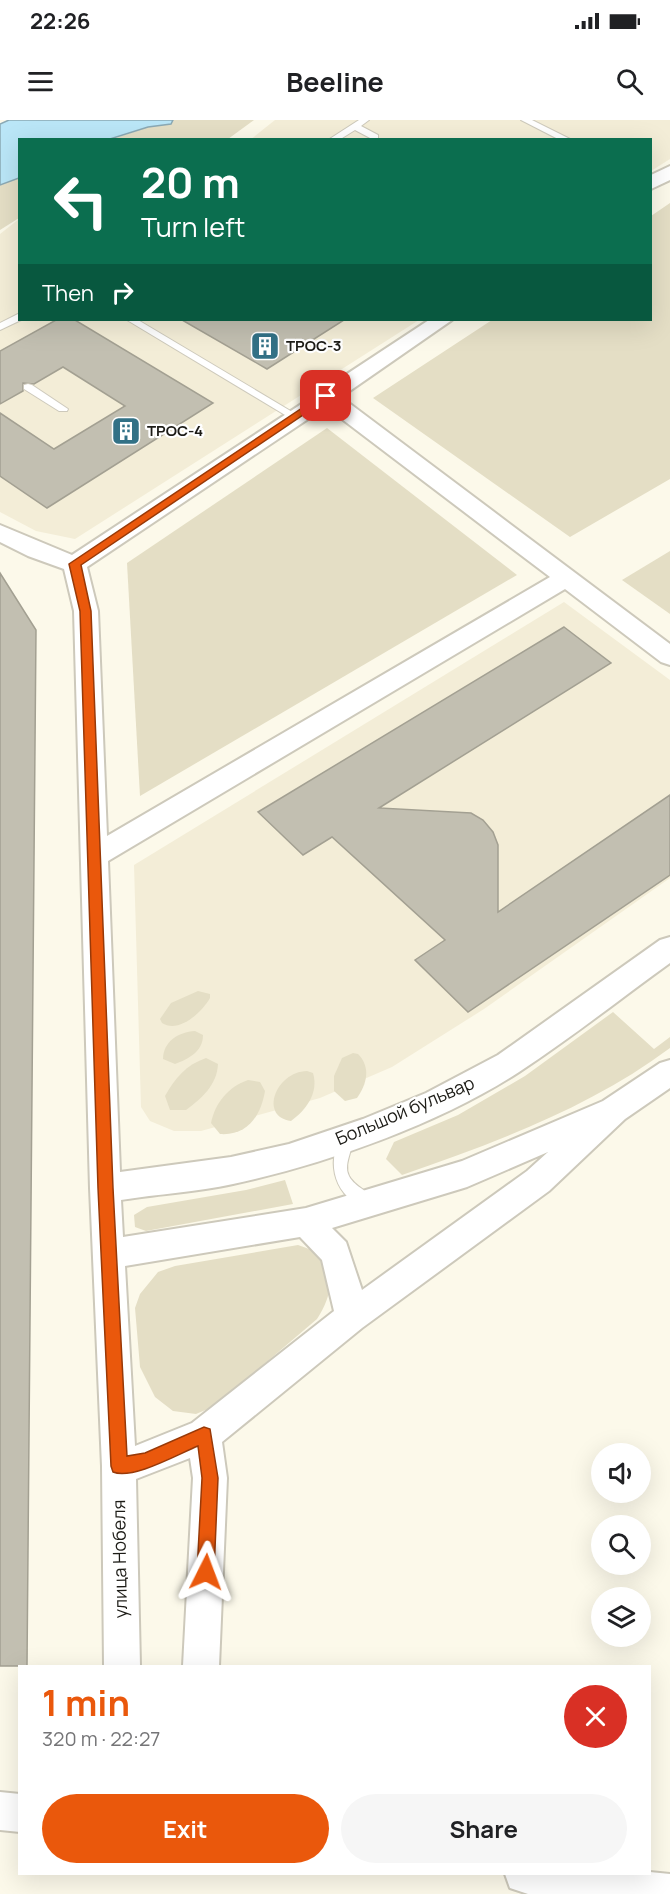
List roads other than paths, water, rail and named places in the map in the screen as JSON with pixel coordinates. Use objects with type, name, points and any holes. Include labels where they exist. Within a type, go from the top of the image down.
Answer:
[{"type":"street","points":[[0,533],[36,551],[75,564],[440,321]]},
{"type":"street","points":[[326,396],[670,656]]},
{"type":"street","name":"улица Нобеля","points":[[75,564],[86,611],[105,1188],[119,1466],[122,1665]]},
{"type":"street","points":[[94,856],[566,578]]},
{"type":"street","name":"Большой бульвар","points":[[105,1188],[217,1174],[289,1157],[346,1138],[436,1102],[508,1064],[670,948]]},
{"type":"street","points":[[119,1466],[146,1461],[204,1435],[351,1317],[538,1181],[614,1110],[670,1072]]},
{"type":"street","points":[[110,1254],[306,1222],[467,1173],[614,1110]]},
{"type":"street","points":[[306,1222],[335,1252],[344,1280],[351,1317]]},
{"type":"street","points":[[201,1665],[210,1478],[204,1435]]},
{"type":"street","points":[[0,1811],[18,1813]]},
{"type":"street","points":[[531,1875],[670,1894]]},
{"type":"lane","points":[[335,138],[365,120]]},
{"type":"lane","points":[[525,120],[564,138]]},
{"type":"lane","points":[[354,126],[375,137]]},
{"type":"lane","points":[[0,327],[18,317]]},
{"type":"lane","points":[[134,321],[294,417]]},
{"type":"lane","points":[[28,387],[63,409]]},
{"type":"lane","points":[[346,1138],[338,1165],[345,1185],[369,1203]]},
{"type":"water","points":[[9,120],[173,120],[171,124],[148,127],[113,138],[18,138],[18,178],[0,185],[0,124]]},
{"type":"place","name":"TPOC-3","points":[[265,346]]},
{"type":"place","name":"TPOC-4","points":[[126,431]]}]
